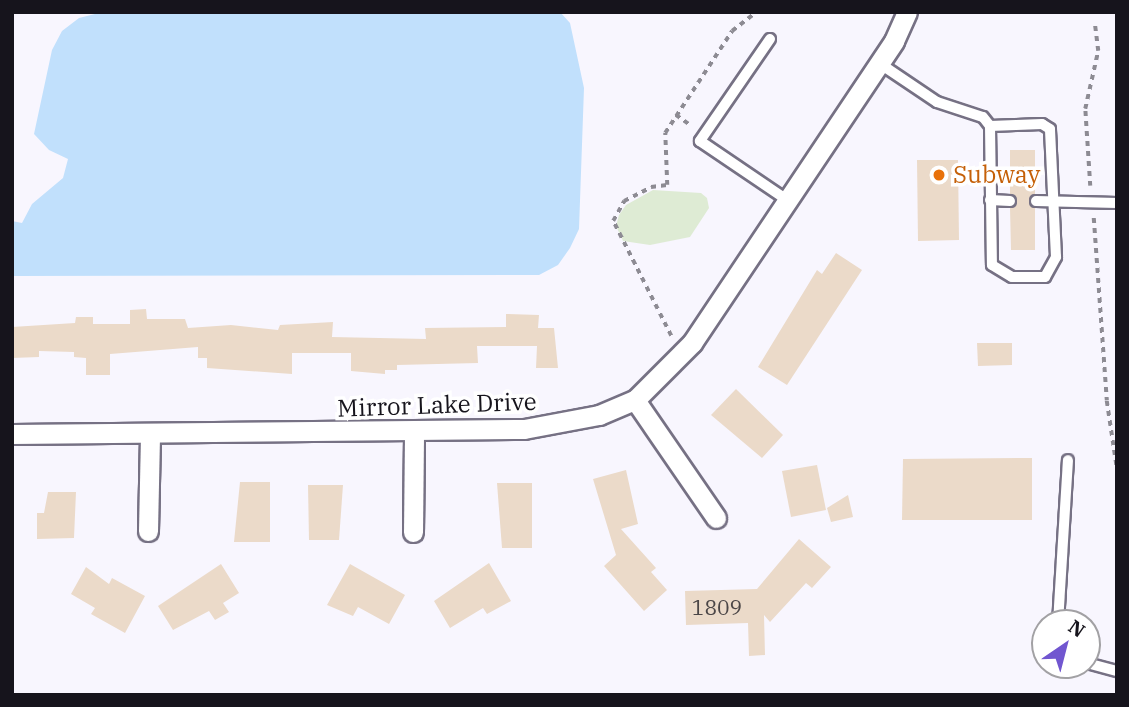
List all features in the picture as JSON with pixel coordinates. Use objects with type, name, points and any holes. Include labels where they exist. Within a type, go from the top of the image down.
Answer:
[{"type":"street","name":"Mirror Lake Drive","points":[[12,434],[414,433],[524,429],[599,415],[635,400],[692,343],[879,63],[907,12]]},
{"type":"street","points":[[635,400],[716,518]]},
{"type":"street","points":[[413,532],[414,433]]},
{"type":"street","points":[[148,531],[150,434]]},
{"type":"lane","points":[[770,38],[700,142],[788,200]]},
{"type":"lane","points":[[879,63],[937,102],[983,117],[990,126],[992,265],[1012,276],[1045,277],[1056,257],[1050,129],[1042,124],[990,126]]},
{"type":"lane","points":[[990,200],[1010,201]]},
{"type":"lane","points":[[1035,201],[1117,203]]},
{"type":"lane","points":[[1059,609],[1068,460]]},
{"type":"path","points":[[672,337],[613,221],[624,201],[651,187],[667,185],[665,132],[732,31],[756,12]]},
{"type":"path","points":[[1095,26],[1098,51],[1085,109],[1105,389],[1117,468]]},
{"type":"green space","points":[[653,190],[701,193],[707,198],[709,208],[690,237],[650,245],[623,241],[616,226],[619,215],[626,205]]},
{"type":"water","points":[[560,12],[570,23],[584,88],[579,229],[570,248],[558,265],[539,275],[12,276],[12,221],[22,223],[32,204],[63,178],[68,159],[49,150],[34,134],[52,50],[62,31],[79,18],[99,13]]},
{"type":"building","points":[[1010,150],[1035,150],[1035,194],[1029,201],[1035,208],[1035,250],[1011,250],[1010,208],[1017,201],[1010,194]]},
{"type":"building","points":[[917,160],[958,160],[959,240],[918,241]]},
{"type":"building","points":[[836,253],[862,270],[787,385],[758,367],[817,270],[822,274]]},
{"type":"building","points":[[146,309],[147,319],[185,319],[188,328],[231,325],[278,330],[280,325],[333,322],[332,337],[426,339],[425,328],[506,327],[506,314],[539,315],[538,328],[554,328],[558,368],[536,368],[537,346],[477,346],[478,363],[397,365],[397,370],[385,370],[385,374],[351,371],[351,353],[292,353],[292,374],[207,368],[207,358],[198,358],[198,347],[110,354],[110,375],[86,375],[86,358],[74,357],[74,352],[39,351],[39,357],[12,358],[12,327],[75,323],[76,317],[93,317],[93,324],[130,324],[130,310]]},
{"type":"building","points":[[977,343],[1012,343],[1012,365],[978,366]]},
{"type":"building","points":[[736,389],[783,435],[762,458],[711,415]]},
{"type":"building","points":[[1032,458],[1032,520],[902,520],[903,459]]},
{"type":"building","points":[[817,465],[826,510],[791,517],[782,471]]},
{"type":"building","points":[[626,470],[638,524],[621,529],[656,568],[651,572],[667,590],[644,611],[604,566],[616,555],[593,479]]},
{"type":"building","points":[[240,482],[270,482],[270,542],[234,542]]},
{"type":"building","points":[[497,483],[532,483],[532,548],[502,548]]},
{"type":"building","points":[[308,485],[343,485],[339,540],[309,540]]},
{"type":"building","points":[[48,492],[76,492],[74,538],[37,539],[37,513],[44,513]]},
{"type":"building","points":[[848,495],[853,517],[831,522],[827,508]]},
{"type":"building","points":[[799,539],[831,567],[812,588],[806,583],[770,622],[764,615],[765,655],[749,656],[748,623],[686,625],[685,591],[757,589]]},
{"type":"building","points":[[489,563],[511,601],[487,614],[483,608],[450,628],[434,601]]},
{"type":"building","points":[[221,564],[239,593],[223,603],[229,612],[215,620],[209,611],[173,630],[158,606]]},
{"type":"building","points":[[350,564],[405,595],[389,624],[358,607],[353,616],[327,605]]},
{"type":"building","points":[[86,567],[109,584],[112,578],[145,596],[125,633],[91,614],[95,608],[71,594]]},
{"type":"place","name":"Subway","points":[[939,175]]}]
